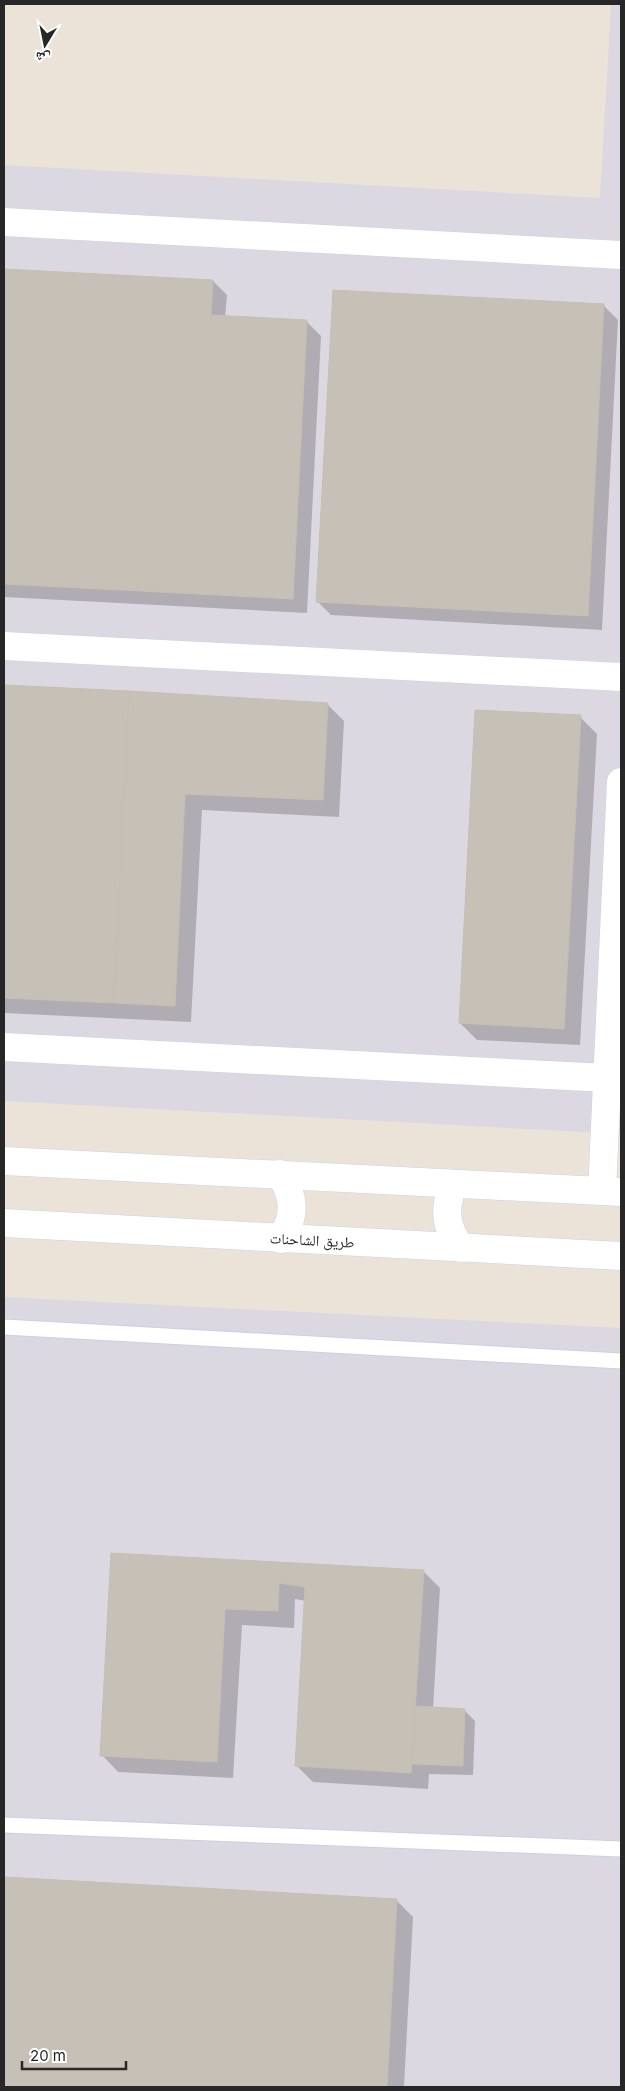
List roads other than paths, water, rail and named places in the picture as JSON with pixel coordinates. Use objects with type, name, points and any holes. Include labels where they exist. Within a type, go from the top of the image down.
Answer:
[{"type":"street","points":[[4,222],[621,255]]},
{"type":"street","points":[[4,646],[621,677]]},
{"type":"street","points":[[4,1161],[612,1191],[607,1078],[621,782]]},
{"type":"street","points":[[4,1046],[607,1078]]},
{"type":"street","points":[[280,1174],[292,1199],[293,1213],[289,1227],[281,1239]]},
{"type":"street","points":[[454,1184],[446,1211],[453,1238],[461,1248]]},
{"type":"street","name":"طريق الشاحنات","points":[[4,1224],[621,1256]]},
{"type":"lane","points":[[4,1327],[621,1361]]},
{"type":"lane","points":[[4,1825],[621,1849]]}]
